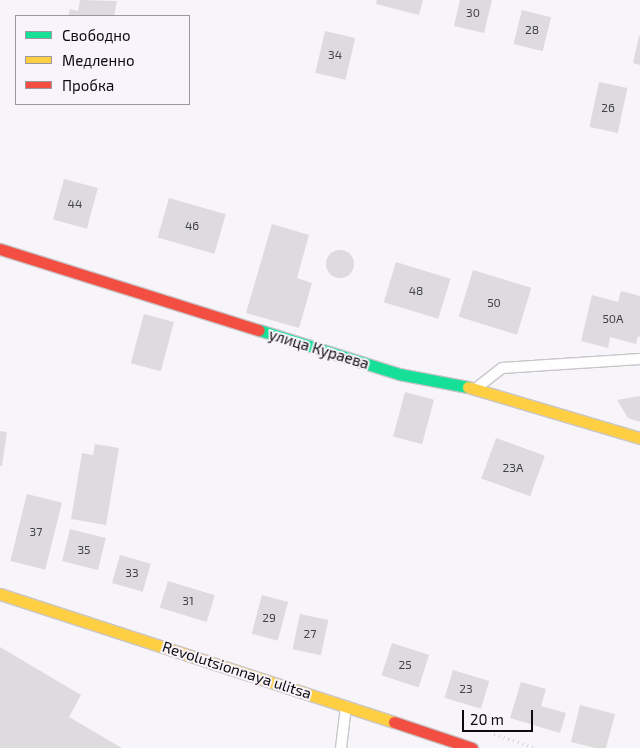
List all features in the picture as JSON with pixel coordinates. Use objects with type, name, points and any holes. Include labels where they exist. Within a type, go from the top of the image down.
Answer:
[{"type":"street","name":"улица Кураева","points":[[0,249],[398,374],[476,388],[640,438]]},
{"type":"street","name":"Revolutsionnaya ulitsa","points":[[0,594],[346,705],[472,748]]},
{"type":"lane","points":[[476,388],[502,368],[640,359]]},
{"type":"lane","points":[[341,748],[346,705]]},
{"type":"building","points":[[80,0],[117,1],[114,15],[68,15],[70,9],[78,11]]},
{"type":"building","points":[[377,0],[423,0],[419,15],[376,4]]},
{"type":"building","points":[[460,0],[492,0],[484,33],[454,26]]},
{"type":"building","points":[[522,10],[551,17],[543,51],[514,44]]},
{"type":"building","points":[[325,31],[355,38],[346,80],[315,73]]},
{"type":"building","points":[[640,36],[640,65],[633,63]]},
{"type":"building","points":[[599,82],[627,88],[618,133],[589,127]]},
{"type":"building","points":[[64,179],[98,188],[87,229],[53,220]]},
{"type":"building","points":[[169,198],[226,214],[214,254],[158,237]]},
{"type":"building","points":[[272,224],[309,235],[297,278],[312,283],[299,328],[246,313]]},
{"type":"building","points":[[340,250],[350,254],[354,264],[350,274],[340,278],[330,274],[326,264],[330,254]]},
{"type":"building","points":[[396,262],[451,279],[438,319],[384,302]]},
{"type":"building","points":[[473,270],[531,288],[517,335],[459,317]]},
{"type":"building","points":[[621,291],[640,296],[640,337],[638,336],[636,344],[610,337],[608,348],[581,341],[592,295],[618,302]]},
{"type":"building","points":[[144,314],[174,322],[161,371],[131,363]]},
{"type":"building","points":[[405,392],[434,400],[422,444],[393,436]]},
{"type":"building","points":[[640,396],[640,422],[628,418],[617,400]]},
{"type":"building","points":[[0,431],[7,432],[2,466],[0,466]]},
{"type":"building","points":[[496,438],[545,456],[530,496],[481,478]]},
{"type":"building","points":[[95,444],[119,448],[106,525],[71,519],[82,453],[93,455]]},
{"type":"building","points":[[27,494],[62,503],[45,570],[10,561]]},
{"type":"building","points":[[70,529],[106,538],[98,570],[62,561]]},
{"type":"building","points":[[120,555],[151,564],[143,592],[112,583]]},
{"type":"building","points":[[168,581],[215,595],[207,622],[160,608]]},
{"type":"building","points":[[262,595],[288,602],[278,641],[252,634]]},
{"type":"building","points":[[300,614],[328,620],[321,655],[293,649]]},
{"type":"building","points":[[392,643],[429,655],[419,687],[381,675]]},
{"type":"building","points":[[0,647],[81,695],[69,717],[122,748],[0,748]]},
{"type":"building","points":[[453,670],[489,681],[481,709],[445,698]]},
{"type":"building","points":[[521,682],[546,689],[541,706],[566,713],[560,733],[510,718]]},
{"type":"building","points":[[580,705],[615,714],[606,748],[595,748],[571,742]]},
{"type":"traffic: fast","points":[[259,330],[399,374],[468,387]]},
{"type":"traffic: slow","points":[[468,387],[640,438]]},
{"type":"traffic: slow","points":[[0,594],[394,722]]},
{"type":"traffic: jam","points":[[0,249],[259,330]]},
{"type":"traffic: jam","points":[[394,722],[472,748]]}]
